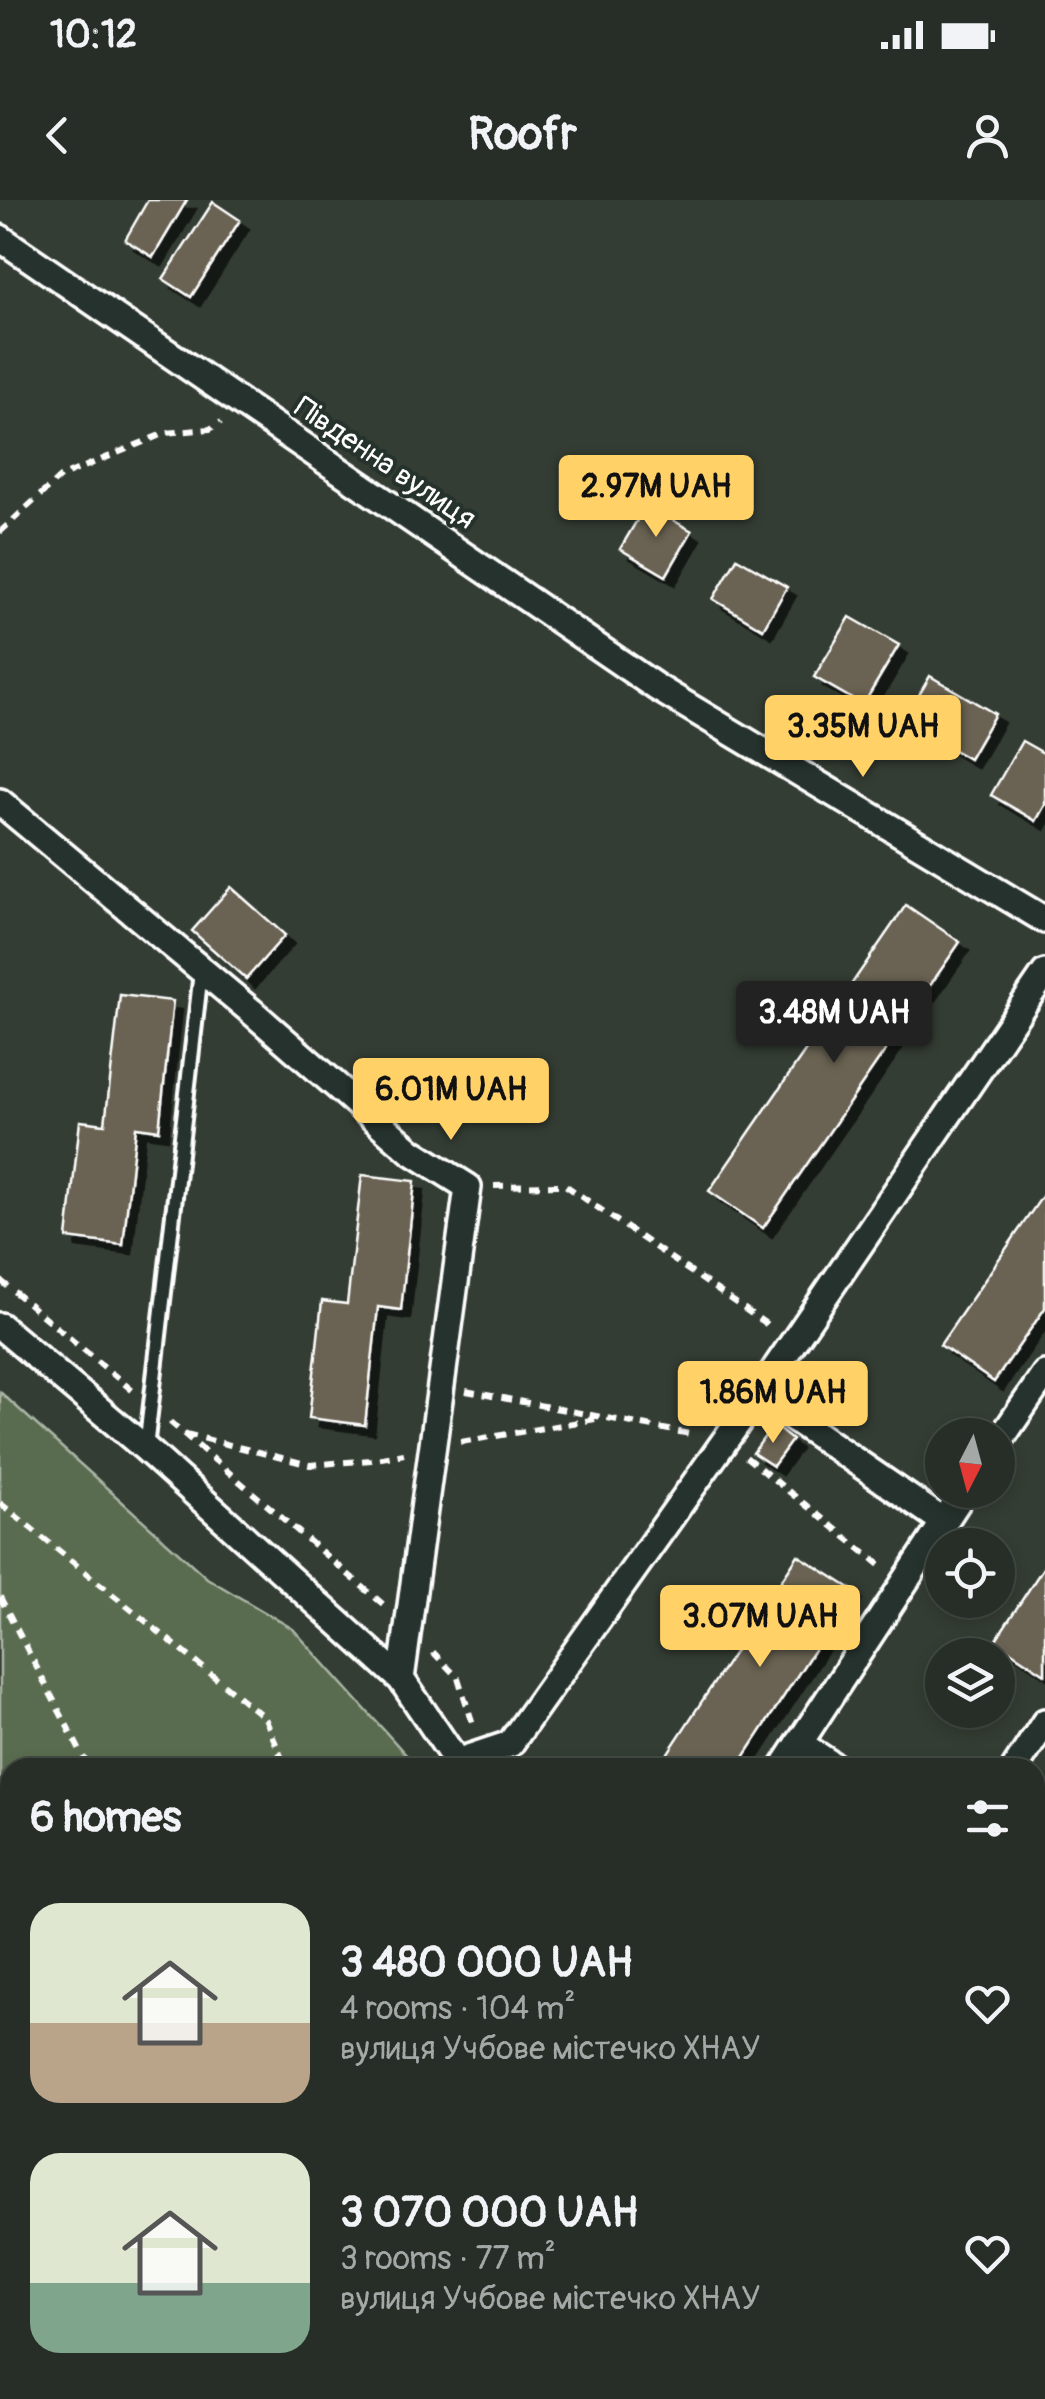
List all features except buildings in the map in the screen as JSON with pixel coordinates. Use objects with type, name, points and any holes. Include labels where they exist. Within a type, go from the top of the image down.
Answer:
[{"type":"street","name":"Південна вулиця","points":[[0,238],[656,687],[1045,920]]},
{"type":"street","points":[[0,802],[202,969],[411,1151],[468,1186],[401,1678]]},
{"type":"street","points":[[475,1758],[510,1744],[726,1441],[1045,972]]},
{"type":"street","points":[[0,1326],[146,1449],[401,1678],[465,1758]]},
{"type":"street","points":[[1015,1418],[1045,1374]]},
{"type":"street","points":[[758,1394],[944,1522]]},
{"type":"street","points":[[789,1758],[953,1508]]},
{"type":"street","points":[[1022,1758],[1045,1722]]},
{"type":"street","points":[[799,1743],[822,1758]]},
{"type":"lane","points":[[146,1449],[202,969]]},
{"type":"path","points":[[0,532],[60,478],[165,433],[210,429],[245,407]]},
{"type":"path","points":[[468,1186],[564,1185],[794,1342]]},
{"type":"path","points":[[0,1280],[142,1398]]},
{"type":"path","points":[[440,1386],[726,1441],[903,1583]]},
{"type":"path","points":[[183,1434],[310,1464],[371,1460],[602,1418]]},
{"type":"path","points":[[168,1421],[408,1626],[458,1678],[467,1758]]},
{"type":"path","points":[[0,1503],[265,1718],[282,1758]]},
{"type":"path","points":[[0,1598],[83,1758]]},
{"type":"green space","points":[[0,1392],[207,1578],[293,1629],[409,1758],[0,1758]]}]
